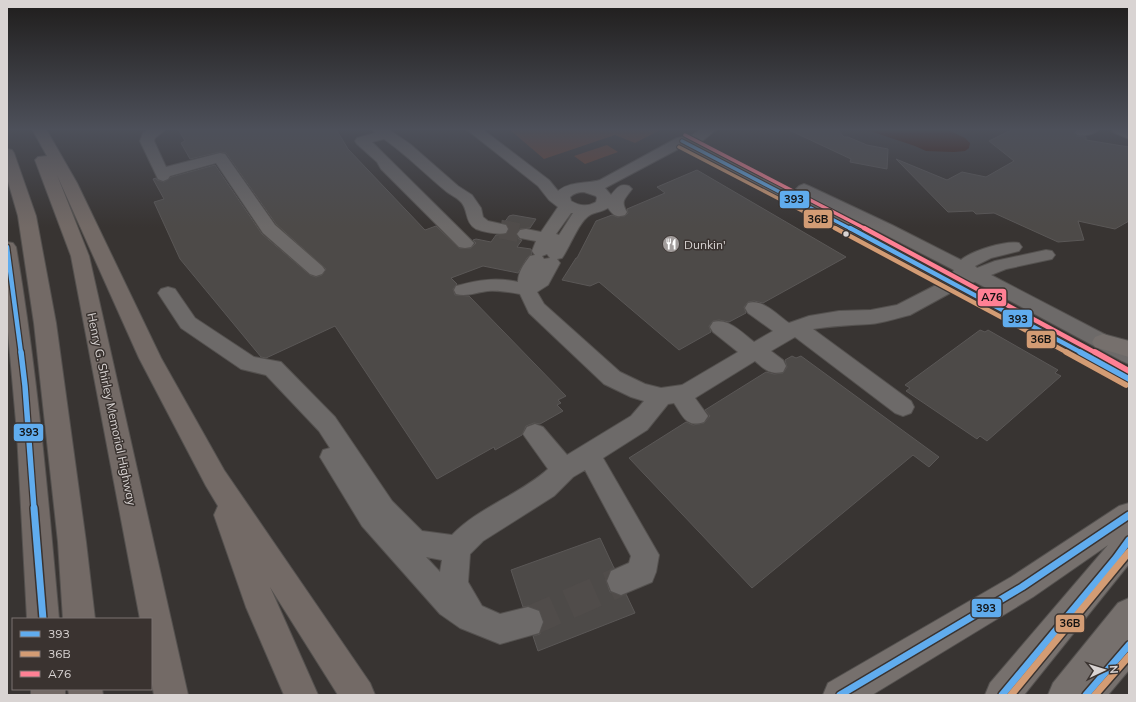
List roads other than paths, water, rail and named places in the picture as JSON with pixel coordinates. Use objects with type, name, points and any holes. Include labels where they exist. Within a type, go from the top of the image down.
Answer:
[{"type":"highway","points":[[10,162],[27,216],[45,323],[72,542],[79,618]]},
{"type":"highway","name":"Henry G. Shirley Memorial Highway","points":[[44,162],[80,256],[171,695]]},
{"type":"highway","points":[[57,162],[69,183],[150,358],[215,478],[358,695]]},
{"type":"highway","points":[[7,247],[17,310],[28,414],[43,618]]},
{"type":"highway","points":[[215,478],[262,607],[302,695]]},
{"type":"main road","points":[[1103,342],[1129,349]]},
{"type":"main road","points":[[840,695],[1022,587],[1129,514]]},
{"type":"main road","points":[[1002,695],[1116,558],[1129,540]]},
{"type":"main road","points":[[1065,695],[1129,614]]},
{"type":"main road","points":[[1086,695],[1129,645]]},
{"type":"street","points":[[157,162],[163,174],[204,162]]},
{"type":"street","points":[[223,162],[269,229],[316,270]]},
{"type":"street","points":[[383,162],[464,243]]},
{"type":"street","points":[[422,162],[453,189],[466,198],[473,208],[475,219],[482,225],[500,229]]},
{"type":"street","points":[[516,162],[544,183],[548,190],[565,204],[577,210],[595,205],[604,210],[616,213],[615,201],[624,189]]},
{"type":"street","points":[[544,183],[558,186],[572,184],[645,162]]},
{"type":"street","points":[[549,251],[577,218],[595,205],[624,189],[664,162]]},
{"type":"street","points":[[726,162],[827,216],[965,275],[1129,356]]},
{"type":"street","points":[[744,162],[842,206],[965,275],[1129,379]]},
{"type":"street","points":[[590,188],[605,183],[639,164]]},
{"type":"street","points":[[463,290],[482,284],[496,283],[527,290],[541,281],[549,251],[565,204],[562,196],[568,191],[578,188],[590,188],[600,191],[595,205]]},
{"type":"street","points":[[827,216],[842,206]]},
{"type":"street","points":[[526,234],[549,251]]},
{"type":"street","points":[[965,275],[969,262],[985,254],[1013,247]]},
{"type":"street","points":[[527,290],[536,308],[612,378],[638,391],[670,396],[687,392],[792,330],[809,323],[839,318],[871,317],[903,310],[965,275],[1046,255]]},
{"type":"street","points":[[168,293],[188,323],[249,364],[273,368],[327,424],[383,508],[415,542],[457,549]]},
{"type":"street","points":[[755,308],[792,330],[903,407]]},
{"type":"street","points":[[720,327],[775,366]]},
{"type":"street","points":[[670,396],[696,416]]},
{"type":"street","points":[[471,617],[453,584],[457,549],[473,532],[545,488],[564,470],[640,423],[670,396]]},
{"type":"street","points":[[311,409],[322,441],[371,518],[450,604],[471,617],[500,629],[528,622]]},
{"type":"street","points":[[535,434],[564,470]]},
{"type":"street","points":[[589,455],[645,555],[642,572],[620,581]]},
{"type":"tunnel","points":[[500,229],[526,234]]},
{"type":"tunnel","points":[[528,622],[621,581]]},
{"type":"place","name":"Dunkin'","points":[[671,244]]}]
